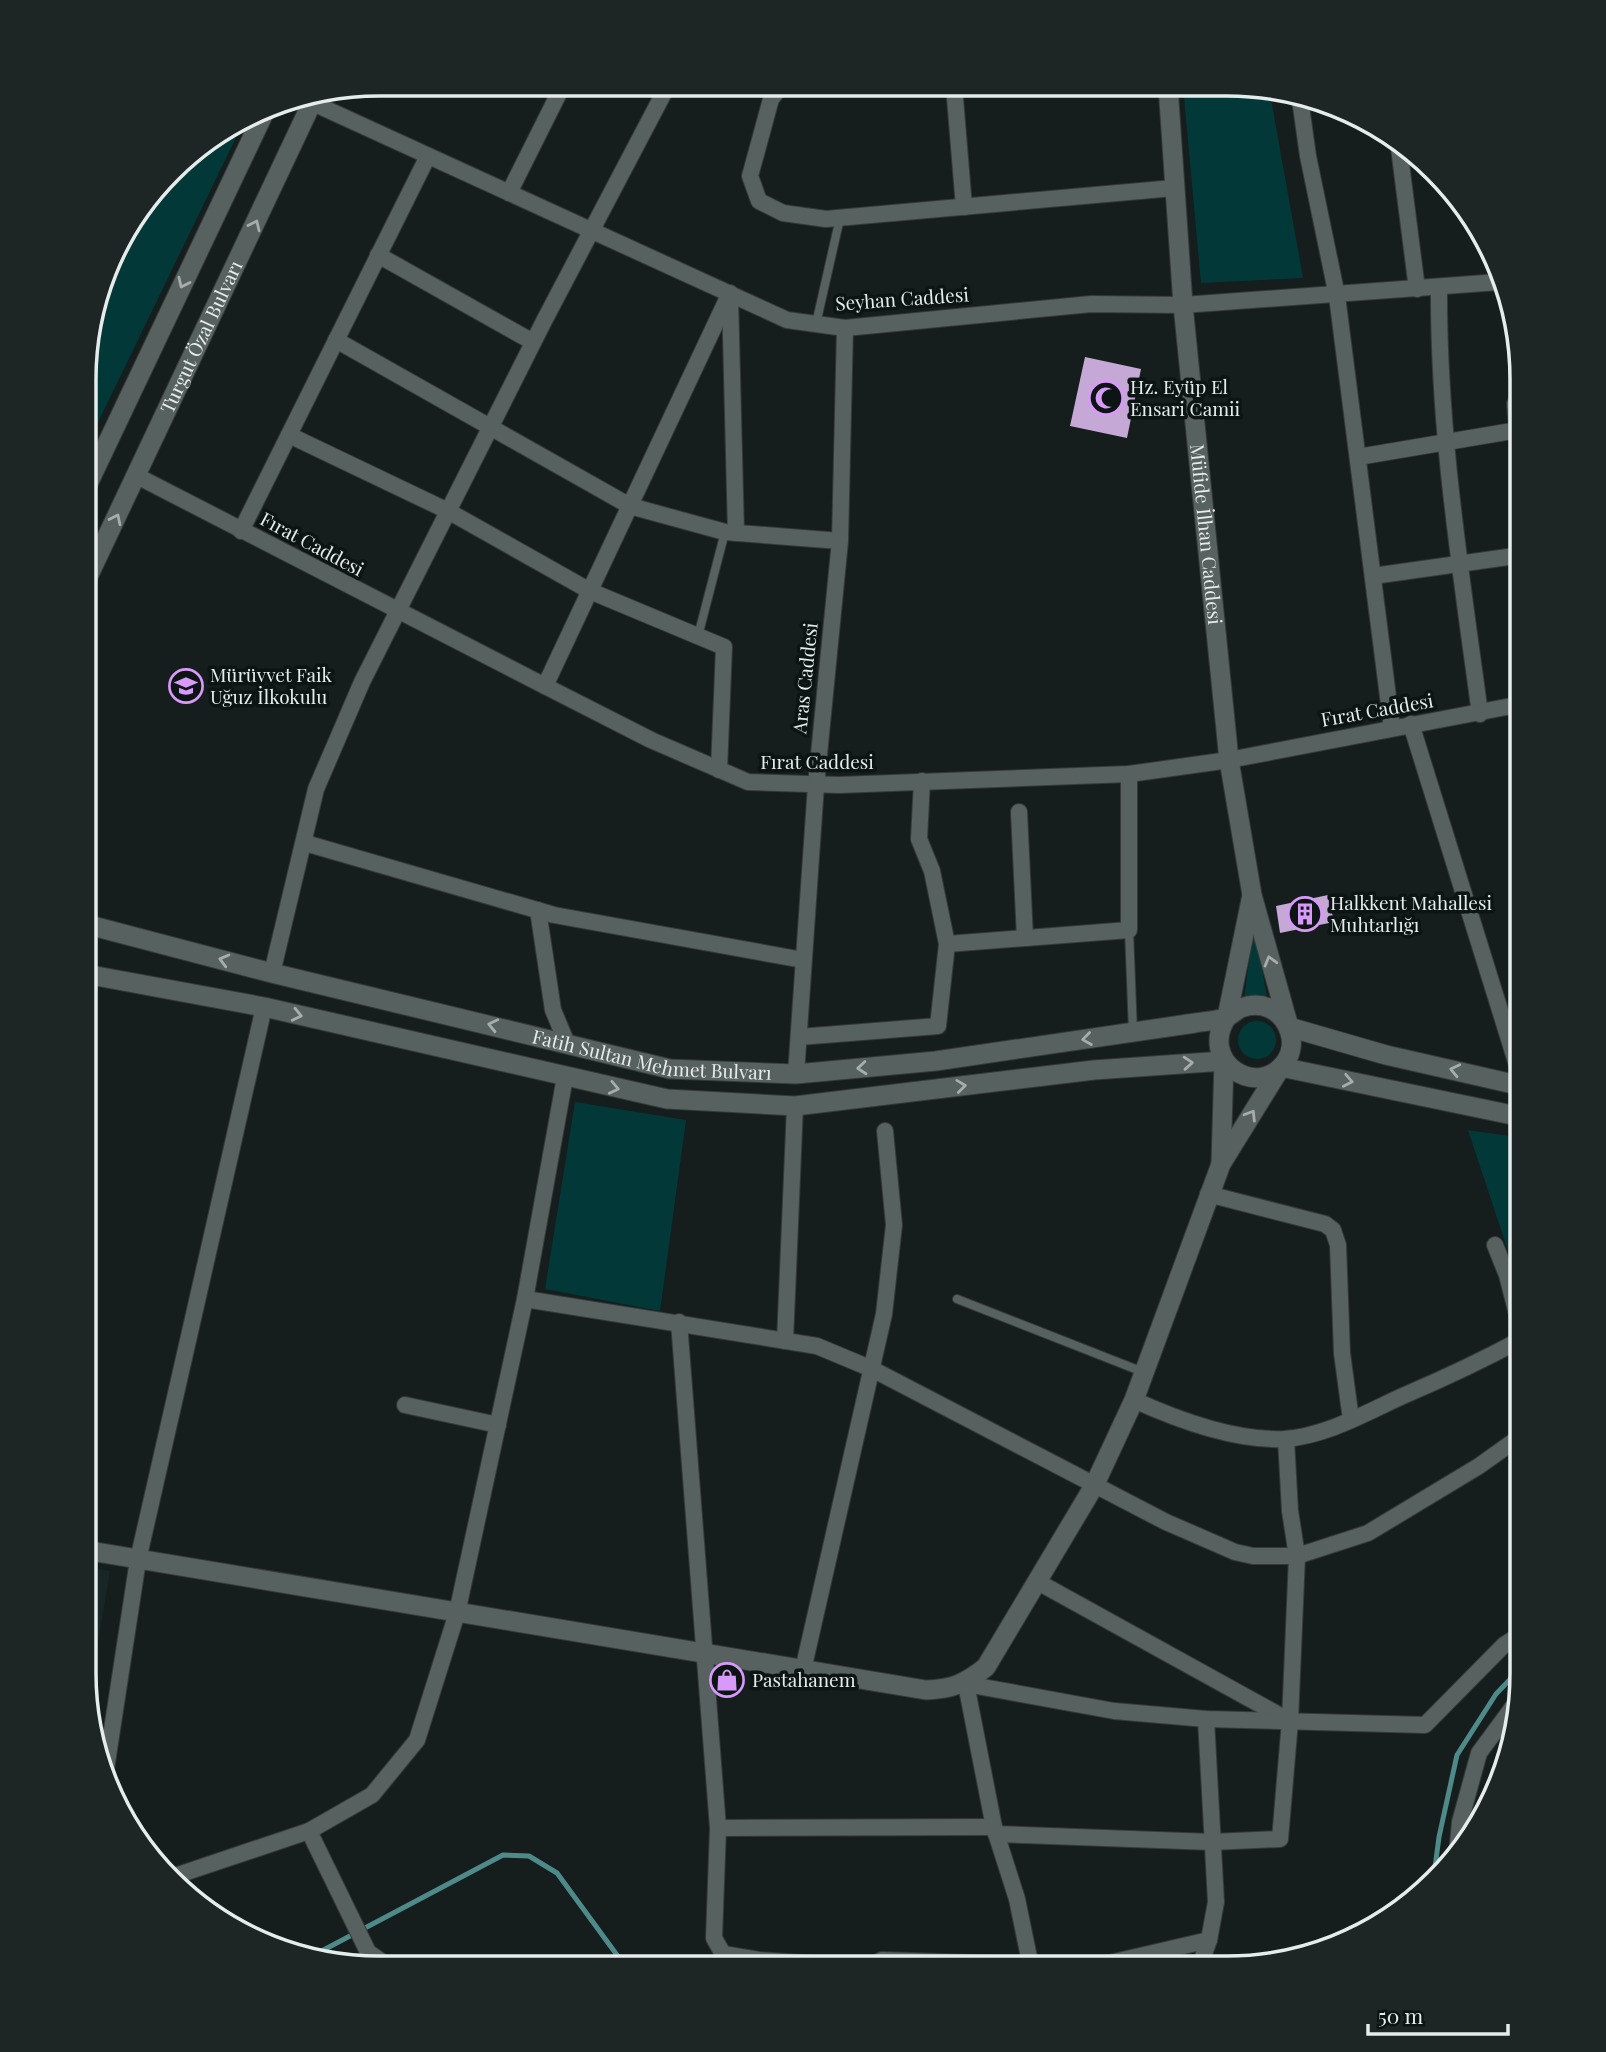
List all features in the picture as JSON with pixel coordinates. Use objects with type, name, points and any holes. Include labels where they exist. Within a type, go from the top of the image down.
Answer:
[{"type":"street","points":[[509,193],[555,96]]},
{"type":"street","points":[[272,973],[316,789],[362,681],[533,342],[662,96]]},
{"type":"street","points":[[772,96],[750,176],[760,201],[783,213],[826,219],[1174,188]]},
{"type":"street","points":[[955,96],[964,207]]},
{"type":"street","name":"Müfide İlhan Caddesi","points":[[1169,96],[1183,305],[1229,760],[1252,895],[1289,1027]]},
{"type":"street","name":"Seyhan Caddesi","points":[[321,103],[428,156],[787,320],[845,328],[1091,304],[1183,305],[1337,296],[1493,283]]},
{"type":"street","name":"Turgut Özal Bulvarı","points":[[96,560],[311,105]]},
{"type":"street","points":[[1301,106],[1308,156],[1337,296],[1392,728]]},
{"type":"street","name":"Turgut Özal Bulvarı","points":[[96,457],[259,123]]},
{"type":"street","points":[[241,531],[428,156]]},
{"type":"street","points":[[1400,156],[1417,289]]},
{"type":"street","points":[[378,256],[533,342]]},
{"type":"street","points":[[1439,288],[1438,354],[1446,441],[1480,714]]},
{"type":"street","points":[[545,687],[730,293]]},
{"type":"street","points":[[730,293],[731,533]]},
{"type":"street","name":"Aras Caddesi","points":[[796,1074],[816,785],[840,541],[845,328]]},
{"type":"street","points":[[336,340],[492,425],[630,506],[731,533],[840,541]]},
{"type":"street","points":[[1357,457],[1510,431]]},
{"type":"street","points":[[289,435],[448,512],[590,591],[724,648],[719,770]]},
{"type":"street","name":"Fırat Caddesi","points":[[137,476],[545,687],[748,782],[816,785],[1129,774],[1229,760],[1510,707]]},
{"type":"street","points":[[1373,576],[1510,557]]},
{"type":"street","points":[[1410,724],[1510,1045]]},
{"type":"street","points":[[947,944],[1129,930],[1129,774]]},
{"type":"street","points":[[799,1037],[939,1026],[947,944],[932,871],[919,839],[922,781]]},
{"type":"street","points":[[1019,812],[1025,938]]},
{"type":"street","points":[[305,843],[538,910],[803,960]]},
{"type":"street","points":[[1220,1164],[1224,1061],[1219,1034],[1227,1017],[1252,895]]},
{"type":"street","points":[[538,910],[553,1010],[566,1041]]},
{"type":"street","name":"Fatih Sultan Mehmet Bulvarı","points":[[96,927],[272,973],[566,1041],[670,1069],[796,1074],[936,1061],[1227,1017]]},
{"type":"street","name":"Fatih Sultan Mehmet Bulvarı","points":[[96,976],[264,1007],[667,1099],[795,1106],[1094,1070],[1224,1061]]},
{"type":"street","points":[[96,1552],[926,1690],[951,1689],[966,1684],[986,1667],[1094,1486],[1134,1400],[1220,1164],[1291,1048],[1289,1027],[1282,1016],[1261,1005],[1237,1009],[1227,1017]]},
{"type":"street","points":[[108,1754],[138,1560],[264,1007]]},
{"type":"street","points":[[1289,1027],[1386,1055],[1510,1081]]},
{"type":"street","points":[[1224,1061],[1241,1075],[1251,1077],[1272,1073],[1281,1067],[1510,1115]]},
{"type":"street","points":[[180,1874],[309,1831],[372,1795],[417,1740],[457,1613],[525,1299],[565,1077]]},
{"type":"street","points":[[785,1341],[795,1106]]},
{"type":"street","points":[[803,1670],[884,1314],[894,1225],[885,1131]]},
{"type":"street","points":[[1208,1194],[1325,1224],[1333,1230],[1338,1245],[1342,1353],[1351,1420]]},
{"type":"street","points":[[1495,1245],[1510,1288]]},
{"type":"street","points":[[525,1299],[817,1346],[872,1369],[1094,1486],[1234,1552],[1265,1557],[1297,1556],[1368,1532],[1479,1466],[1510,1444]]},
{"type":"street","points":[[680,1322],[706,1654],[710,1751],[718,1828],[714,1938],[720,1956]]},
{"type":"street","points":[[1134,1400],[1168,1415],[1235,1433],[1286,1439],[1323,1431],[1351,1420],[1456,1375],[1510,1343]]},
{"type":"street","points":[[405,1405],[498,1425]]},
{"type":"street","points":[[718,1828],[995,1830],[1212,1842],[1280,1839],[1290,1721],[1297,1556],[1290,1511],[1286,1439]]},
{"type":"street","points":[[1038,1582],[1290,1721]]},
{"type":"street","points":[[966,1684],[1114,1711],[1206,1719],[1425,1725],[1510,1641]]},
{"type":"street","points":[[966,1684],[995,1830],[1017,1899],[1028,1956]]},
{"type":"street","points":[[1459,1834],[1479,1754],[1506,1717]]},
{"type":"street","points":[[1203,1956],[1216,1902],[1206,1719]]},
{"type":"street","points":[[309,1831],[364,1945],[373,1956]]},
{"type":"street","points":[[1140,1956],[1209,1940]]},
{"type":"lane","points":[[816,324],[840,218]]},
{"type":"lane","points":[[698,636],[731,533]]},
{"type":"lane","points":[[1129,930],[1133,1032]]},
{"type":"lane","points":[[957,1299],[1144,1373]]},
{"type":"shaded area","points":[[1184,96],[1271,100],[1303,278],[1201,283]]},
{"type":"shaded area","points":[[238,134],[96,426],[97,360],[102,324],[111,288],[125,254],[144,222],[179,179]]},
{"type":"shaded area","points":[[1254,924],[1267,997],[1244,999]]},
{"type":"shaded area","points":[[1257,1021],[1271,1026],[1276,1040],[1271,1054],[1257,1059],[1243,1054],[1238,1040],[1243,1026]]},
{"type":"shaded area","points":[[575,1102],[686,1120],[660,1311],[545,1289]]},
{"type":"shaded area","points":[[1468,1130],[1510,1136],[1510,1257]]},
{"type":"shaded area","points":[[96,1569],[110,1571],[96,1654]]},
{"type":"building","name":"Hz. Eyüp El Ensari Camii","points":[[1085,357],[1141,369],[1127,438],[1070,426]]},
{"type":"building","name":"Halkkent Mahallesi Muhtarlığı","points":[[1328,895],[1334,922],[1280,933],[1276,906]]},
{"type":"waterway","points":[[1435,1864],[1457,1755],[1496,1694],[1510,1680]]},
{"type":"waterway","points":[[324,1950],[503,1855],[529,1856],[557,1873],[618,1956]]},
{"type":"place","name":"Hz. Eyüp El Ensari Camii","points":[[1106,398]]},
{"type":"place","name":"Mürüvvet Faik Uğuz İlkokulu","points":[[186,686]]},
{"type":"place","name":"Halkkent Mahallesi Muhtarlığı","points":[[1305,914]]},
{"type":"place","name":"Pastahanem","points":[[727,1680]]}]
